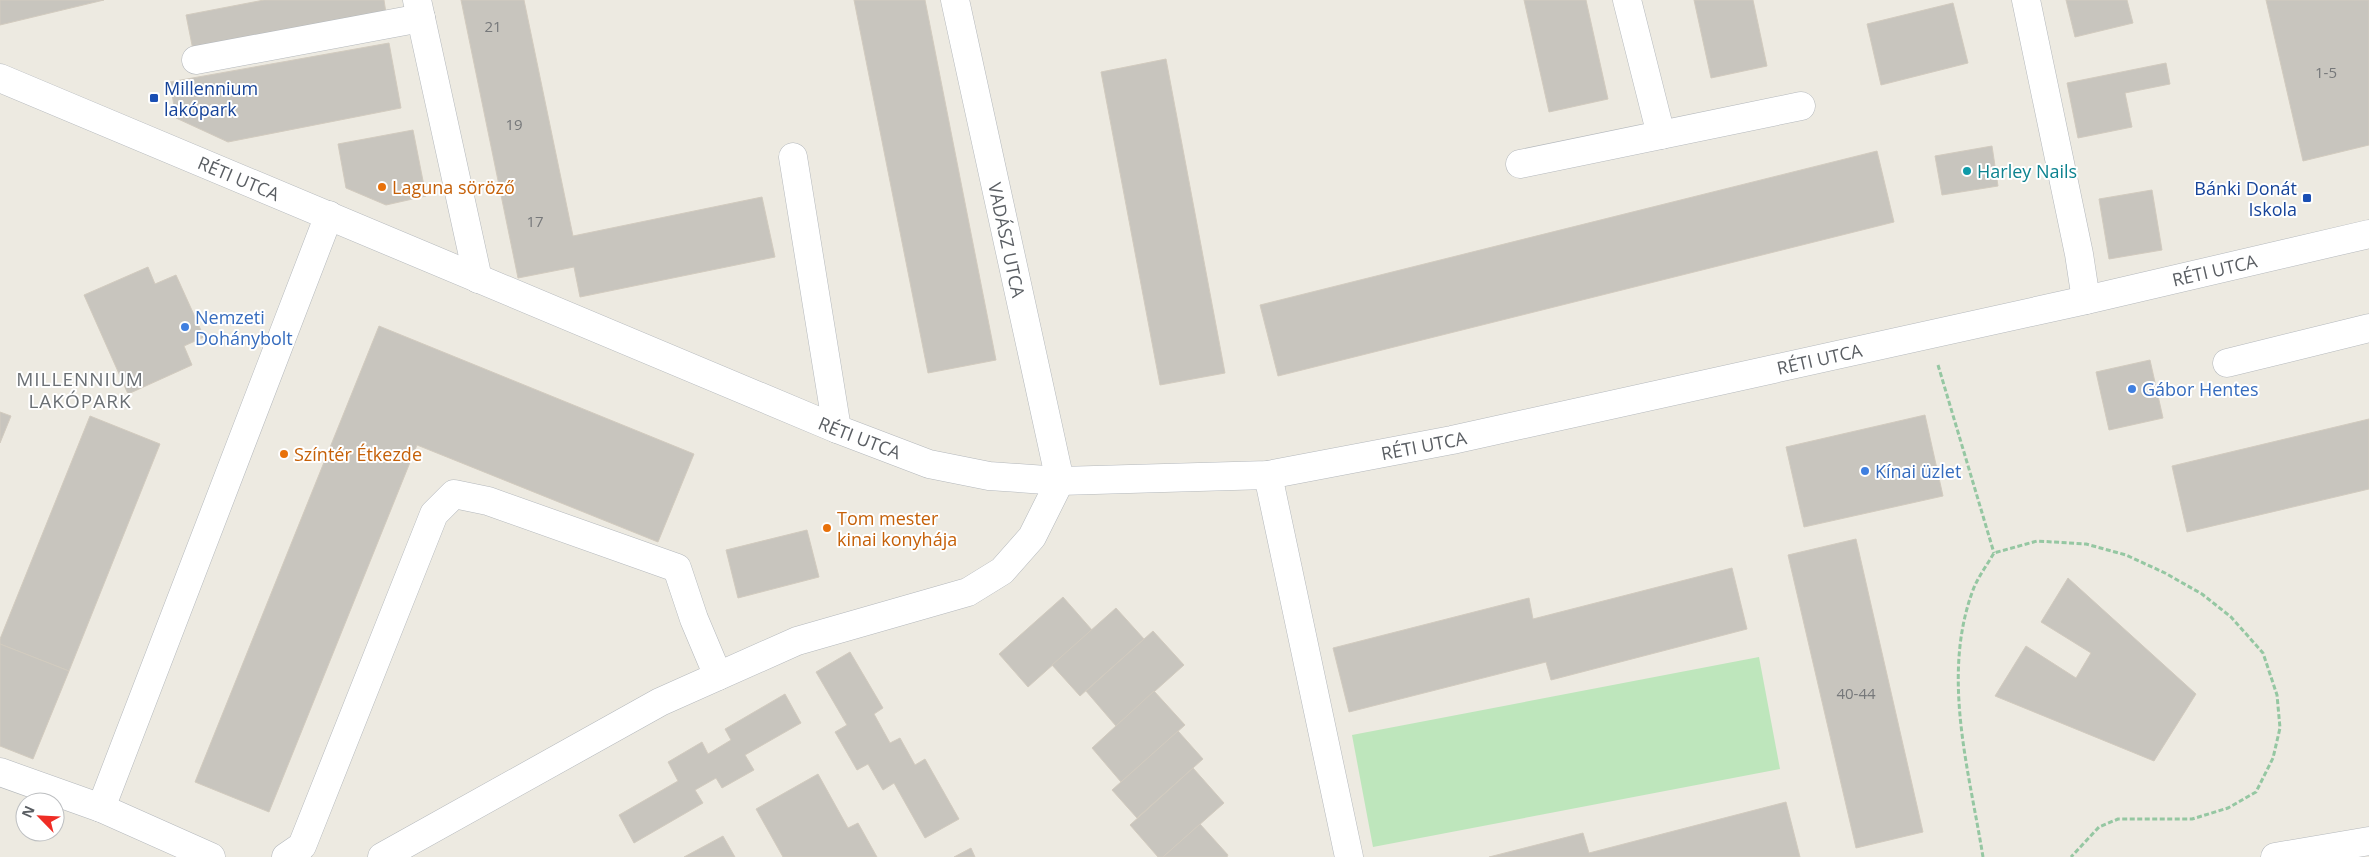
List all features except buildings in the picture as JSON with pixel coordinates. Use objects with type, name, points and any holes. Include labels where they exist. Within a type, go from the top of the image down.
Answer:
[{"type":"street","name":"VADÁSZ UTCA","points":[[955,0],[1060,481]]},
{"type":"street","points":[[1627,0],[1661,135]]},
{"type":"street","points":[[2026,0],[2079,254],[2086,300]]},
{"type":"street","points":[[196,60],[419,9],[478,278]]},
{"type":"street","name":"RÉTI UTCA","points":[[0,78],[837,429],[929,464],[989,476],[1060,481],[1268,475],[1452,440],[2086,300],[2369,234]]},
{"type":"street","points":[[1520,164],[1801,106]]},
{"type":"street","points":[[793,157],[837,429]]},
{"type":"street","points":[[101,808],[328,215]]},
{"type":"street","points":[[2227,363],[2369,328]]},
{"type":"street","points":[[1268,475],[1349,857]]},
{"type":"street","points":[[382,857],[660,702],[798,641],[968,592],[1002,571],[1032,537],[1060,481]]},
{"type":"street","points":[[286,857],[302,846],[434,514],[454,494],[488,501],[677,568],[694,619],[718,676]]},
{"type":"street","points":[[0,772],[101,808],[210,857]]},
{"type":"street","points":[[2276,857],[2369,841]]},
{"type":"path","points":[[1929,335],[1994,553],[1974,589],[1965,623],[1958,662],[1958,702],[1983,857]]},
{"type":"path","points":[[1994,553],[2038,541],[2086,544],[2126,555],[2165,572],[2202,594],[2231,617],[2263,654],[2277,695],[2280,728],[2273,758],[2256,792],[2228,808],[2192,819],[2118,819],[2099,827],[2071,857]]},
{"type":"green space","points":[[1759,657],[1780,769],[1373,847],[1352,735]]},
{"type":"place","name":"Millennium lakópark","points":[[154,98]]},
{"type":"place","name":"Harley Nails","points":[[1967,171]]},
{"type":"place","name":"Laguna söröző","points":[[382,187]]},
{"type":"place","name":"Bánki Donát Iskola","points":[[2307,198]]},
{"type":"place","name":"Nemzeti Dohánybolt","points":[[185,327]]},
{"type":"place","name":"Gábor Hentes","points":[[2132,389]]},
{"type":"place","name":"Színtér Étkezde","points":[[284,454]]},
{"type":"place","name":"Kínai üzlet","points":[[1865,471]]},
{"type":"place","name":"Tom mester kinai konyhája","points":[[827,528]]},
{"type":"district","name":"MILLENNIUM LAKÓPARK","points":[[80,390]]}]
